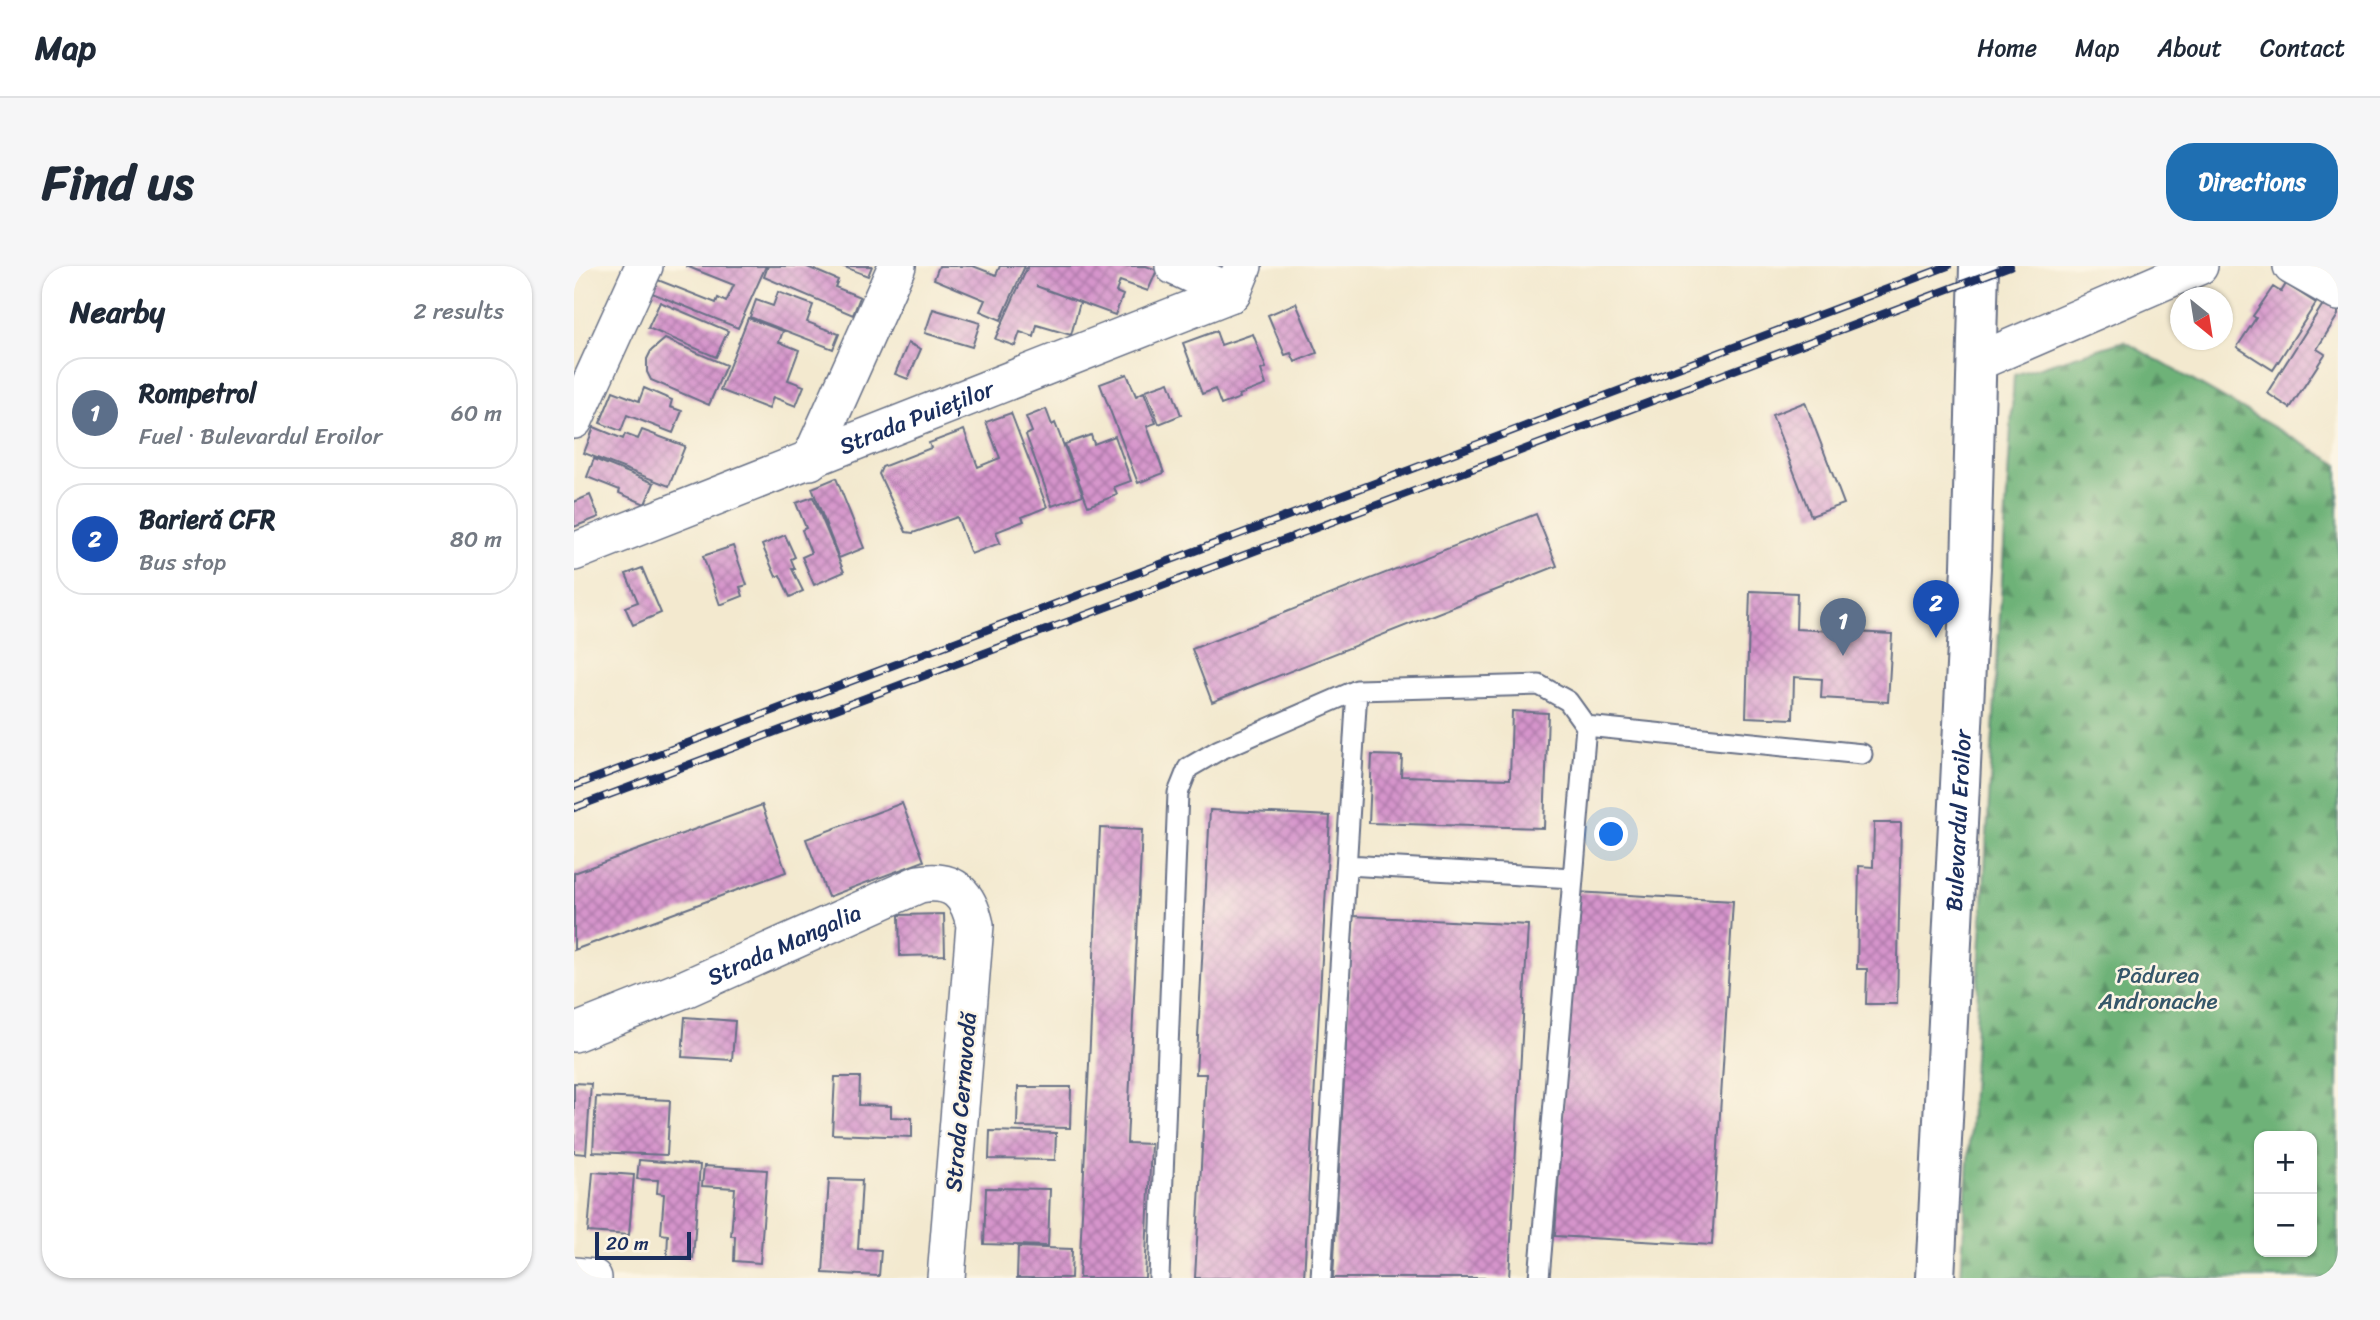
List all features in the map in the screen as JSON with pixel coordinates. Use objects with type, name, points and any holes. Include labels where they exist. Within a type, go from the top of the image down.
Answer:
[{"type":"main road","name":"Bulevardul Eroilor","points":[[1935,1278],[1971,567],[1979,266]]},
{"type":"street","points":[[574,420],[644,266]]},
{"type":"street","points":[[810,461],[897,266]]},
{"type":"street","points":[[1174,266],[1237,279]]},
{"type":"street","points":[[1977,362],[2199,266]]},
{"type":"street","points":[[2292,266],[2338,292]]},
{"type":"street","name":"Strada Puieților","points":[[574,552],[810,461],[1237,279]]},
{"type":"street","name":"Strada Mangalia","points":[[574,1033],[687,988],[919,884],[935,881],[948,884],[960,892],[968,903],[975,925]]},
{"type":"street","name":"Strada Cernavodă","points":[[946,1278],[975,925]]},
{"type":"street","points":[[574,1276],[593,1278]]},
{"type":"lane","points":[[1159,1278],[1178,793],[1188,768],[1357,690],[1539,685],[1569,701],[1586,726],[1539,1278]]},
{"type":"lane","points":[[1321,1278],[1357,690]]},
{"type":"lane","points":[[1586,726],[1861,754]]},
{"type":"lane","points":[[1347,865],[1573,878]]},
{"type":"green space","name":"Pădurea Andronache","points":[[2124,341],[2338,464],[2338,1278],[1961,1278],[2014,375]]},
{"type":"building","points":[[686,266],[766,266],[738,328],[652,293],[658,280],[716,303],[718,298],[726,302],[734,285]]},
{"type":"building","points":[[768,266],[805,266],[838,280],[835,287],[860,297],[853,315],[764,277]]},
{"type":"building","points":[[842,266],[872,266],[868,276]]},
{"type":"building","points":[[939,266],[973,266],[996,275],[1000,266],[1025,266],[1001,320],[980,311],[985,300],[934,279]]},
{"type":"building","points":[[1028,266],[1146,266],[1157,270],[1148,291],[1120,281],[1116,292],[1123,295],[1115,315],[1080,302],[1071,335],[1037,325],[1034,337],[1020,332],[1015,346],[995,339]]},
{"type":"building","points":[[2286,284],[2316,303],[2273,370],[2237,347],[2256,318],[2253,316],[2273,287],[2281,292]]},
{"type":"building","points":[[778,292],[813,305],[807,322],[839,334],[833,349],[750,317],[756,300],[773,306]]},
{"type":"building","points":[[2325,301],[2338,310],[2338,315],[2317,349],[2325,354],[2290,408],[2267,393]]},
{"type":"building","points":[[660,302],[728,331],[716,357],[648,328]]},
{"type":"building","points":[[1296,303],[1317,353],[1295,362],[1291,353],[1285,355],[1268,315]]},
{"type":"building","points":[[933,309],[980,323],[972,347],[925,333]]},
{"type":"building","points":[[748,318],[783,331],[779,342],[799,350],[788,380],[804,386],[796,406],[773,397],[769,409],[720,390]]},
{"type":"building","points":[[1216,331],[1221,345],[1253,334],[1266,368],[1261,370],[1266,385],[1221,405],[1215,389],[1202,394],[1183,343]]},
{"type":"building","points":[[665,339],[726,365],[709,405],[651,380],[647,372],[647,359],[651,351]]},
{"type":"building","points":[[908,343],[921,349],[908,379],[895,374]]},
{"type":"building","points":[[1127,374],[1136,396],[1144,392],[1156,423],[1147,426],[1164,473],[1138,483],[1100,384]]},
{"type":"building","points":[[1169,382],[1181,415],[1159,424],[1146,390]]},
{"type":"building","points":[[644,388],[672,400],[670,407],[682,411],[673,433],[627,415],[621,431],[600,423],[613,391],[639,401]]},
{"type":"building","points":[[1805,402],[1844,504],[1811,516],[1772,415]]},
{"type":"building","points":[[1046,409],[1052,425],[1055,423],[1083,495],[1052,506],[1026,435],[1032,432],[1026,417]]},
{"type":"building","points":[[1011,413],[1047,507],[1022,517],[1024,521],[996,532],[1000,543],[971,554],[957,517],[913,533],[906,532],[879,474],[882,467],[931,448],[929,443],[964,430],[978,467],[1000,458],[986,422]]},
{"type":"building","points":[[594,427],[623,439],[625,434],[638,439],[642,430],[685,446],[669,486],[584,453]]},
{"type":"building","points":[[1091,435],[1094,444],[1115,436],[1131,481],[1114,487],[1117,495],[1088,506],[1065,444]]},
{"type":"building","points":[[594,459],[654,483],[645,504],[619,493],[620,490],[587,477]]},
{"type":"building","points":[[836,478],[864,548],[839,558],[812,488]]},
{"type":"building","points":[[590,495],[599,517],[574,527],[574,502]]},
{"type":"building","points":[[813,497],[844,572],[814,585],[802,557],[811,553],[802,530],[806,528],[796,503]]},
{"type":"building","points":[[1536,514],[1557,566],[1212,702],[1192,649]]},
{"type":"building","points":[[785,535],[795,557],[791,559],[795,569],[792,569],[803,591],[790,597],[780,575],[776,577],[762,545]]},
{"type":"building","points":[[733,546],[747,585],[740,587],[743,596],[720,605],[703,556]]},
{"type":"building","points":[[642,568],[661,613],[633,625],[625,607],[638,602],[626,574]]},
{"type":"building","points":[[1750,591],[1797,593],[1796,629],[1892,634],[1888,702],[1821,698],[1822,679],[1794,677],[1793,719],[1746,717]]},
{"type":"building","points":[[1512,711],[1548,713],[1544,828],[1369,823],[1372,755],[1402,756],[1401,776],[1510,779]]},
{"type":"building","points":[[902,803],[924,861],[828,897],[806,839]]},
{"type":"building","points":[[762,805],[786,872],[574,950],[574,873]]},
{"type":"building","points":[[1210,810],[1330,816],[1304,1278],[1195,1278],[1206,1074],[1196,1074]]},
{"type":"building","points":[[1874,823],[1901,823],[1897,1004],[1866,1004],[1867,969],[1857,969],[1859,866],[1873,867]]},
{"type":"building","points":[[1100,828],[1142,830],[1127,1143],[1151,1144],[1145,1278],[1079,1278]]},
{"type":"building","points":[[1576,892],[1733,901],[1712,1245],[1555,1236]]},
{"type":"building","points":[[944,914],[945,955],[900,956],[899,915]]},
{"type":"building","points":[[1353,916],[1528,925],[1509,1278],[1333,1278]]},
{"type":"building","points":[[685,1017],[735,1021],[732,1060],[682,1057]]},
{"type":"building","points":[[835,1077],[860,1077],[859,1105],[891,1106],[891,1117],[912,1118],[912,1137],[832,1134]]},
{"type":"building","points":[[574,1083],[591,1084],[586,1154],[574,1153]]},
{"type":"building","points":[[1018,1087],[1071,1087],[1070,1128],[1017,1127]]},
{"type":"building","points":[[596,1097],[670,1100],[667,1155],[593,1152]]},
{"type":"building","points":[[990,1131],[1056,1133],[1055,1160],[989,1159]]},
{"type":"building","points":[[639,1160],[700,1165],[693,1258],[667,1256],[668,1235],[661,1234],[664,1194],[657,1193],[658,1180],[637,1179]]},
{"type":"building","points":[[704,1166],[767,1170],[760,1263],[734,1261],[735,1236],[731,1236],[735,1188],[702,1186]]},
{"type":"building","points":[[593,1172],[634,1175],[629,1235],[588,1232]]},
{"type":"building","points":[[829,1179],[862,1180],[858,1249],[881,1250],[879,1276],[823,1273]]},
{"type":"building","points":[[986,1188],[1050,1189],[1048,1246],[984,1244]]},
{"type":"building","points":[[1018,1247],[1072,1249],[1071,1278],[1017,1278]]},
{"type":"railway","points":[[574,786],[1948,266]]},
{"type":"railway","points":[[574,808],[2010,266]]},
{"type":"place","name":"Barieră CFR","points":[[1936,638]]},
{"type":"place","name":"Rompetrol","points":[[1843,656]]}]
